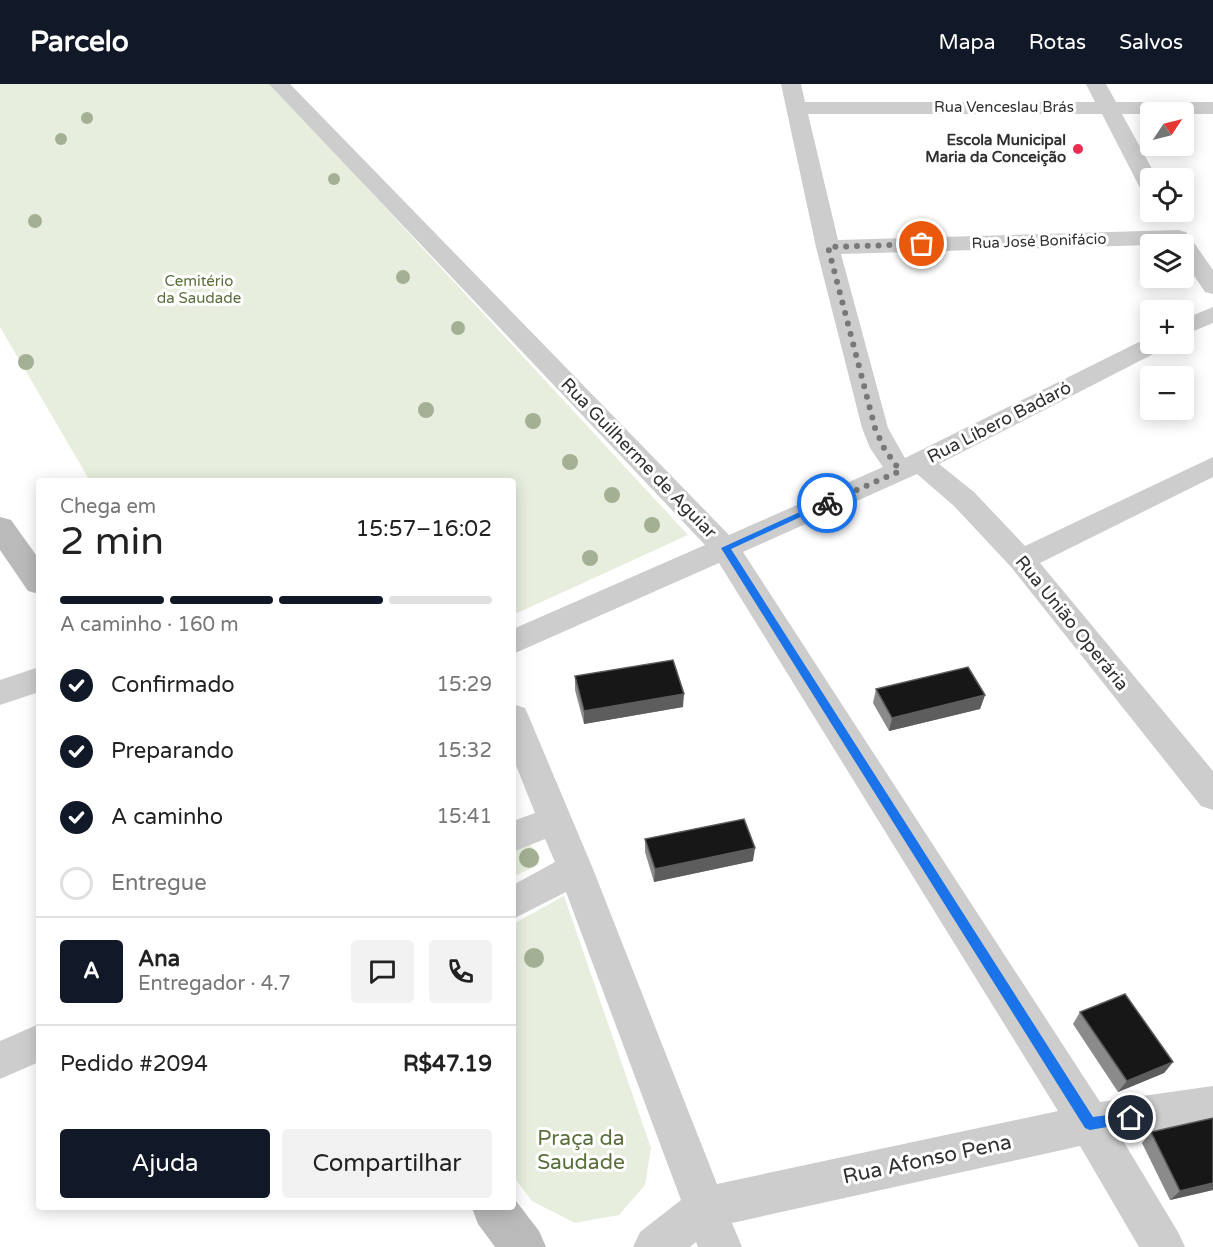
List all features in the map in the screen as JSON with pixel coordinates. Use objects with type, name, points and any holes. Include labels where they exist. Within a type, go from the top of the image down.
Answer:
[{"type":"street","name":"Rua Guilherme de Aguiar","points":[[279,84],[725,548],[1090,1124],[1163,1247]]},
{"type":"street","name":"Rua União Operária","points":[[791,84],[828,247],[875,428],[884,448],[964,500],[1021,560],[1213,796]]},
{"type":"street","points":[[1096,84],[1140,168]]},
{"type":"street","name":"Rua Venceslau Brás","points":[[796,108],[1213,108]]},
{"type":"street","name":"Rua José Bonifácio","points":[[828,247],[1140,238]]},
{"type":"street","points":[[1194,259],[1213,287]]},
{"type":"street","points":[[1194,323],[1213,314]]},
{"type":"street","name":"Rua Líbero Badaró","points":[[516,641],[910,466],[1140,351]]},
{"type":"street","points":[[1021,560],[1202,471],[1213,497]]},
{"type":"street","points":[[0,527],[36,580]]},
{"type":"street","points":[[0,693],[36,680]]},
{"type":"street","points":[[516,725],[575,869],[720,1247]]},
{"type":"street","points":[[516,836],[554,820]]},
{"type":"street","points":[[516,901],[575,869]]},
{"type":"street","points":[[0,1060],[36,1043]]},
{"type":"street","name":"Rua Afonso Pena","points":[[655,1247],[705,1208],[1090,1124],[1213,1107]]},
{"type":"street","points":[[495,1210],[523,1247]]},
{"type":"green space","name":"Cemitério da Saudade","points":[[0,84],[271,84],[688,535],[516,614],[516,478],[88,478],[0,327]]},
{"type":"green space","points":[[530,844],[540,857],[538,865],[516,876],[516,847]]},
{"type":"green space","name":"Praça da Saudade","points":[[564,896],[651,1148],[645,1185],[619,1215],[575,1223],[532,1201],[516,1180],[516,922]]},
{"type":"building","points":[[673,660],[684,694],[584,711],[575,676]]},
{"type":"building","points":[[968,667],[985,695],[892,718],[876,689]]},
{"type":"building","points":[[744,819],[755,848],[655,869],[645,839]]},
{"type":"building","points":[[1125,994],[1173,1062],[1127,1081],[1080,1012]]},
{"type":"building","points":[[1213,1118],[1213,1183],[1180,1191],[1151,1132]]},
{"type":"way so far","points":[[827,503],[900,471],[884,448],[875,428],[828,247],[922,244]]},
{"type":"place","name":"Escola Municipal Maria da Conceição","points":[[1078,149]]},
{"type":"route","points":[[827,503],[725,548],[1090,1124],[1131,1118]]}]
